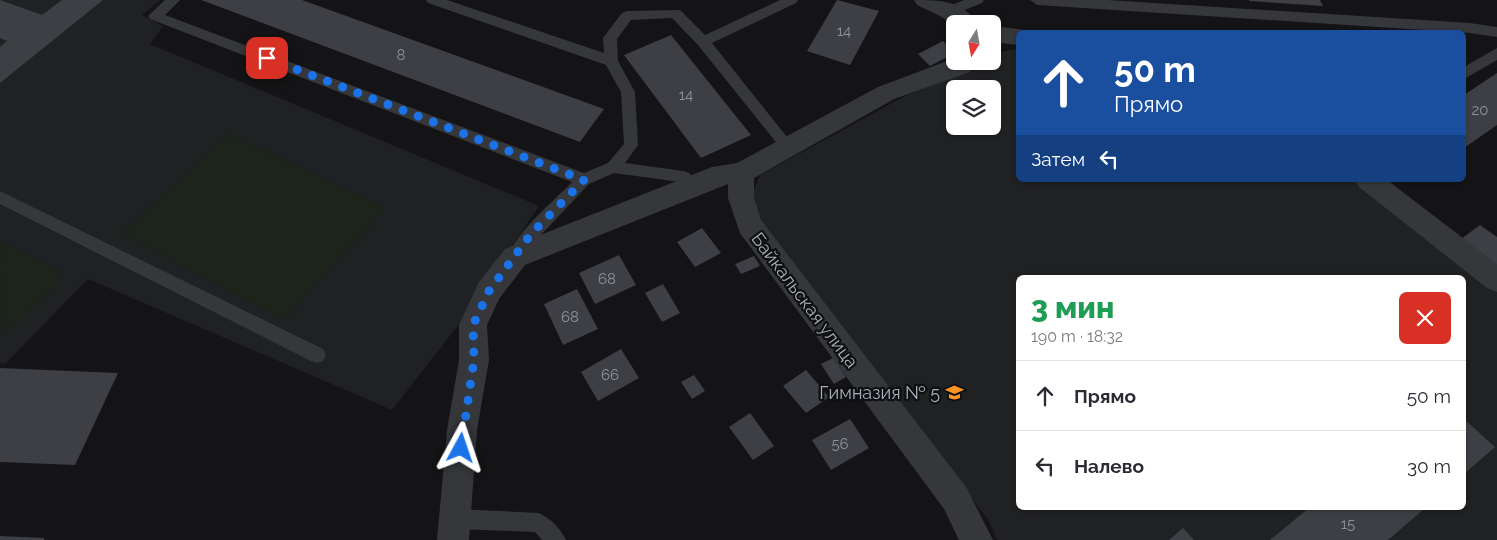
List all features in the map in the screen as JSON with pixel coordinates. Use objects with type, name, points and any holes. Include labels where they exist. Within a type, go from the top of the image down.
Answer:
[{"type":"street","points":[[925,0],[952,15]]},
{"type":"street","points":[[1001,35],[1016,37]]},
{"type":"street","points":[[454,530],[462,430],[474,360],[473,325],[489,291],[515,257],[721,174],[741,173],[886,93],[951,70]]},
{"type":"street","name":"Байкальская улица","points":[[741,173],[741,198],[749,225],[955,498],[977,540]]},
{"type":"street","points":[[1371,182],[1497,280]]},
{"type":"lane","points":[[173,0],[155,16],[584,180]]},
{"type":"lane","points":[[433,0],[611,61]]},
{"type":"lane","points":[[703,42],[790,0]]},
{"type":"lane","points":[[961,15],[977,0]]},
{"type":"lane","points":[[1037,0],[1497,32]]},
{"type":"lane","points":[[515,257],[531,234],[584,180],[613,167],[631,145],[628,92],[611,61],[610,38],[627,16],[675,13],[703,42],[788,147]]},
{"type":"lane","points":[[1466,73],[1497,53]]},
{"type":"lane","points":[[613,167],[684,177],[693,186]]},
{"type":"lane","points":[[0,197],[317,355]]},
{"type":"lane","points":[[454,530],[538,523],[556,540]]},
{"type":"shaded area","points":[[0,0],[160,0],[142,15],[163,26],[150,44],[539,206],[460,323],[392,410],[88,279],[5,364],[0,363]]},
{"type":"shaded area","name":"Гимназия № 5","points":[[1016,49],[1016,182],[1357,182],[1497,292],[1497,540],[997,540],[989,521],[755,218],[751,197],[760,175],[905,96],[968,70],[1001,70],[1001,52]]},
{"type":"shaded area","points":[[230,134],[385,208],[284,320],[122,233]]},
{"type":"shaded area","points":[[0,241],[61,271],[59,281],[11,328],[1,334]]},
{"type":"building","points":[[0,0],[42,15],[62,0],[103,0],[0,83],[0,47],[7,41],[0,38]]},
{"type":"building","points":[[201,0],[302,0],[604,109],[580,142]]},
{"type":"building","points":[[837,0],[879,11],[850,65],[807,51]]},
{"type":"building","points":[[1320,0],[1323,6],[1249,1]]},
{"type":"building","points":[[671,35],[751,135],[701,158],[624,55]]},
{"type":"building","points":[[943,41],[946,44],[946,58],[930,66],[918,54]]},
{"type":"building","points":[[1497,73],[1497,125],[1466,147],[1466,94]]},
{"type":"building","points":[[1480,225],[1497,237],[1497,267],[1461,239]]},
{"type":"building","points":[[702,228],[721,253],[695,267],[677,242]]},
{"type":"building","points":[[619,255],[636,285],[595,304],[579,273]]},
{"type":"building","points":[[754,256],[760,266],[741,274],[735,264]]},
{"type":"building","points":[[663,284],[680,313],[662,322],[645,293]]},
{"type":"building","points":[[577,289],[598,329],[563,345],[544,304]]},
{"type":"building","points":[[621,349],[639,378],[598,401],[581,372]]},
{"type":"building","points":[[833,358],[846,377],[834,384],[821,364]]},
{"type":"building","points":[[0,368],[118,373],[75,465],[0,462]]},
{"type":"building","points":[[806,370],[829,397],[806,413],[783,386]]},
{"type":"building","points":[[694,375],[705,391],[692,399],[681,382]]},
{"type":"building","points":[[750,413],[774,446],[753,460],[729,427]]},
{"type":"building","points":[[850,419],[869,448],[831,470],[812,440]]},
{"type":"building","points":[[1466,421],[1495,447],[1466,472]]},
{"type":"building","points":[[1307,510],[1423,510],[1388,540],[1270,540]]},
{"type":"building","points":[[1183,528],[1194,540],[1169,540]]},
{"type":"building","points":[[0,536],[44,538],[44,540],[0,540]]},
{"type":"place","name":"Гимназия № 5","points":[[954,392]]},
{"type":"route","points":[[267,58],[584,180],[531,234],[489,291],[473,325],[474,360],[462,430],[461,448]]}]
